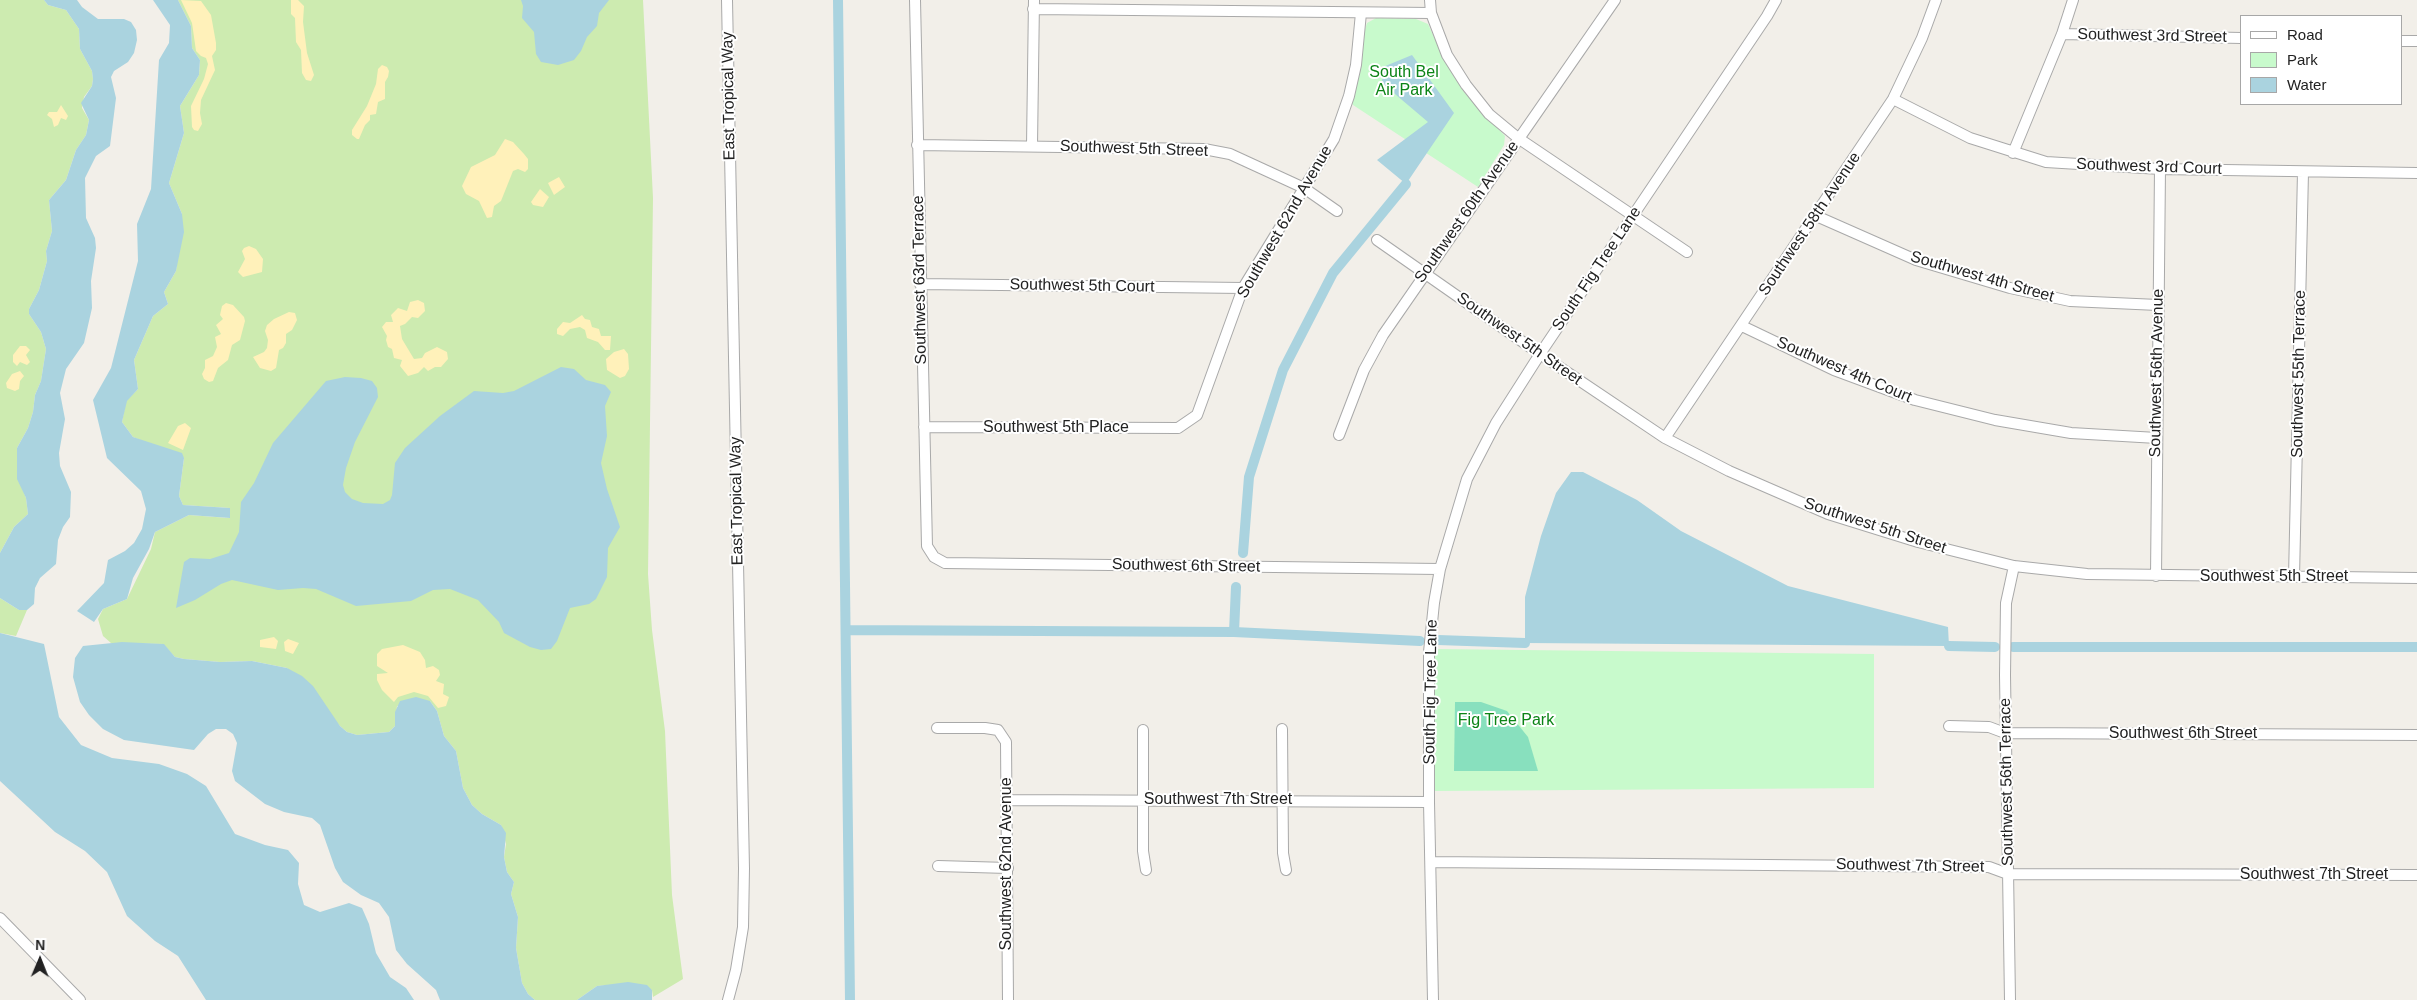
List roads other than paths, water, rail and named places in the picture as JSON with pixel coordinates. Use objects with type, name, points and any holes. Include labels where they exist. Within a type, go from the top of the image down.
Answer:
[{"type":"street","name":"East Tropical Way","points":[[727,0],[744,868],[743,927],[736,970],[728,1000]]},
{"type":"street","name":"Southwest 63rd Terrace","points":[[915,0],[926,546],[934,557]]},
{"type":"street","points":[[1430,0],[1431,13],[1447,55],[1466,85],[1489,114],[1518,138],[1687,252]]},
{"type":"street","name":"Southwest 60th Avenue","points":[[1338,435],[1364,370],[1383,335],[1615,0]]},
{"type":"street","name":"South Fig Tree Lane","points":[[1434,1000],[1429,802],[1429,652],[1440,569],[1467,479],[1496,423],[1540,354],[1776,0]]},
{"type":"street","name":"Southwest 58th Avenue","points":[[1665,438],[1893,99],[1922,38],[1936,0]]},
{"type":"street","points":[[2013,153],[2062,34],[2073,0]]},
{"type":"street","points":[[1032,146],[1033,4],[1164,5],[1361,13],[1431,13]]},
{"type":"street","name":"Southwest 62nd Avenue","points":[[1188,423],[1196,415],[1243,288],[1334,139],[1349,96],[1356,65],[1361,13]]},
{"type":"street","name":"Southwest 3rd Street","points":[[2062,34],[2240,38]]},
{"type":"street","points":[[2402,41],[2417,41]]},
{"type":"street","name":"Southwest 3rd Court","points":[[1893,99],[1970,138],[2046,162],[2160,169],[2417,173]]},
{"type":"street","name":"Southwest 5th Street","points":[[917,145],[1204,149],[1230,154],[1304,188],[1336,211]]},
{"type":"street","name":"Southwest 56th Avenue","points":[[2156,576],[2160,169]]},
{"type":"street","name":"Southwest 55th Terrace","points":[[2294,577],[2303,172]]},
{"type":"street","name":"Southwest 4th Street","points":[[1814,215],[1916,260],[2010,288],[2070,301],[2158,305]]},
{"type":"street","name":"Southwest 5th Street","points":[[1377,240],[1540,354],[1665,438],[1729,471],[1828,514],[1918,542],[2014,566],[2087,574],[2417,578]]},
{"type":"street","name":"Southwest 5th Court","points":[[920,284],[1243,288]]},
{"type":"street","name":"Southwest 4th Court","points":[[1742,326],[1834,370],[1915,400],[1995,420],[2071,433],[2157,438]]},
{"type":"street","name":"Southwest 5th Place","points":[[924,426],[1178,428],[1188,423]]},
{"type":"street","name":"Southwest 6th Street","points":[[934,557],[945,562],[1440,569]]},
{"type":"street","name":"Southwest 56th Terrace","points":[[2010,1000],[2005,733],[2006,603],[2014,566]]},
{"type":"street","name":"Southwest 6th Street","points":[[1949,726],[1989,727],[2005,733],[2417,735]]},
{"type":"street","name":"Southwest 62nd Avenue","points":[[937,728],[985,728],[998,730],[1006,742],[1008,1000]]},
{"type":"street","points":[[1282,729],[1283,853],[1286,870]]},
{"type":"street","points":[[1143,730],[1143,851],[1146,870]]},
{"type":"street","name":"Southwest 7th Street","points":[[1007,800],[1429,802]]},
{"type":"street","name":"Southwest 7th Street","points":[[1432,862],[1989,866],[2008,874],[2417,875]]},
{"type":"street","points":[[938,866],[1008,868]]},
{"type":"street","points":[[0,918],[80,1000]]},
{"type":"water","points":[[44,0],[77,0],[82,7],[98,19],[124,19],[131,22],[136,30],[137,40],[134,53],[128,62],[114,71],[111,77],[116,98],[110,146],[96,156],[85,178],[86,218],[95,238],[96,248],[91,281],[92,308],[84,343],[66,369],[60,393],[65,419],[59,453],[60,466],[71,492],[70,517],[63,527],[58,540],[56,564],[40,578],[35,588],[34,604],[27,610],[19,610],[0,598],[0,553],[14,527],[28,514],[26,498],[17,479],[17,448],[28,428],[33,412],[35,395],[41,381],[46,349],[41,332],[29,314],[29,309],[39,290],[47,261],[46,251],[52,231],[49,200],[66,180],[76,150],[86,135],[89,120],[81,103],[92,86],[93,79],[92,71],[80,49],[79,29],[66,10],[48,5]]},
{"type":"water","points":[[153,0],[178,0],[191,26],[192,48],[200,60],[199,75],[180,106],[184,133],[169,183],[182,214],[184,232],[176,271],[164,292],[168,304],[153,316],[134,360],[138,389],[127,401],[122,422],[133,437],[182,453],[184,458],[179,496],[183,505],[230,508],[230,518],[189,515],[155,532],[149,549],[133,578],[127,599],[103,609],[94,622],[77,611],[104,583],[108,560],[125,551],[134,543],[142,529],[146,509],[141,491],[107,458],[93,400],[111,368],[138,261],[137,224],[151,189],[159,60],[169,43],[170,25]]},
{"type":"water","points":[[521,0],[609,0],[599,13],[597,26],[587,37],[581,51],[574,60],[558,65],[541,62],[536,54],[534,32],[522,18],[523,6]]},
{"type":"water","points":[[1412,55],[1454,113],[1406,184],[1377,160],[1428,122],[1382,83],[1383,67]]},
{"type":"water","points":[[561,367],[574,369],[586,380],[605,385],[611,392],[605,406],[607,436],[601,463],[607,489],[620,527],[608,548],[607,577],[596,599],[589,604],[570,608],[557,641],[551,649],[541,650],[530,647],[504,633],[499,622],[478,600],[450,589],[433,590],[411,601],[356,606],[316,589],[278,590],[232,580],[176,608],[184,562],[190,558],[210,559],[229,553],[239,532],[241,502],[254,483],[273,443],[326,381],[345,377],[361,378],[372,381],[377,388],[378,397],[355,442],[346,468],[343,485],[345,492],[352,499],[363,503],[383,504],[390,500],[392,495],[395,463],[405,448],[440,416],[474,391],[503,393],[514,391]]},
{"type":"water","points":[[1571,472],[1583,472],[1637,500],[1681,531],[1788,586],[1948,627],[1949,646],[1525,643],[1525,597],[1541,536],[1556,493]]},
{"type":"water","points":[[0,633],[44,644],[59,717],[81,745],[112,758],[159,764],[187,774],[206,786],[235,834],[265,845],[288,850],[299,863],[298,884],[304,905],[320,912],[349,903],[362,908],[369,924],[376,953],[390,977],[406,988],[414,1000],[206,1000],[178,956],[155,941],[127,916],[107,872],[85,851],[55,832],[0,781]]},
{"type":"water","points":[[122,642],[164,644],[175,657],[184,659],[220,662],[252,661],[287,668],[302,676],[313,686],[340,726],[347,732],[357,735],[389,732],[395,726],[395,712],[400,701],[416,697],[430,701],[437,711],[444,736],[456,751],[463,788],[472,805],[482,814],[501,825],[506,833],[504,857],[507,872],[514,882],[511,894],[518,917],[516,948],[522,983],[528,994],[535,1000],[440,1000],[436,990],[407,964],[396,950],[389,917],[379,903],[361,895],[343,882],[335,868],[320,825],[312,818],[284,812],[265,804],[235,781],[232,771],[237,743],[233,734],[226,729],[216,729],[208,734],[194,750],[124,740],[103,729],[89,715],[80,702],[73,677],[75,658],[83,646]]},
{"type":"water","points":[[628,982],[647,985],[652,990],[652,1000],[577,1000],[597,986]]},
{"type":"waterway","points":[[838,0],[850,1000]]},
{"type":"waterway","points":[[1243,553],[1249,477],[1283,370],[1333,273],[1406,184]]},
{"type":"waterway","points":[[1234,632],[1236,587]]},
{"type":"waterway","points":[[846,630],[1234,632],[1420,641]]},
{"type":"waterway","points":[[1438,640],[1525,643]]},
{"type":"waterway","points":[[1949,646],[1995,647]]},
{"type":"waterway","points":[[2013,647],[2417,647]]},
{"type":"park label","name":"South Bel Air Park","points":[[1404,82]]},
{"type":"park label","name":"Fig Tree Park","points":[[1506,721]]}]
